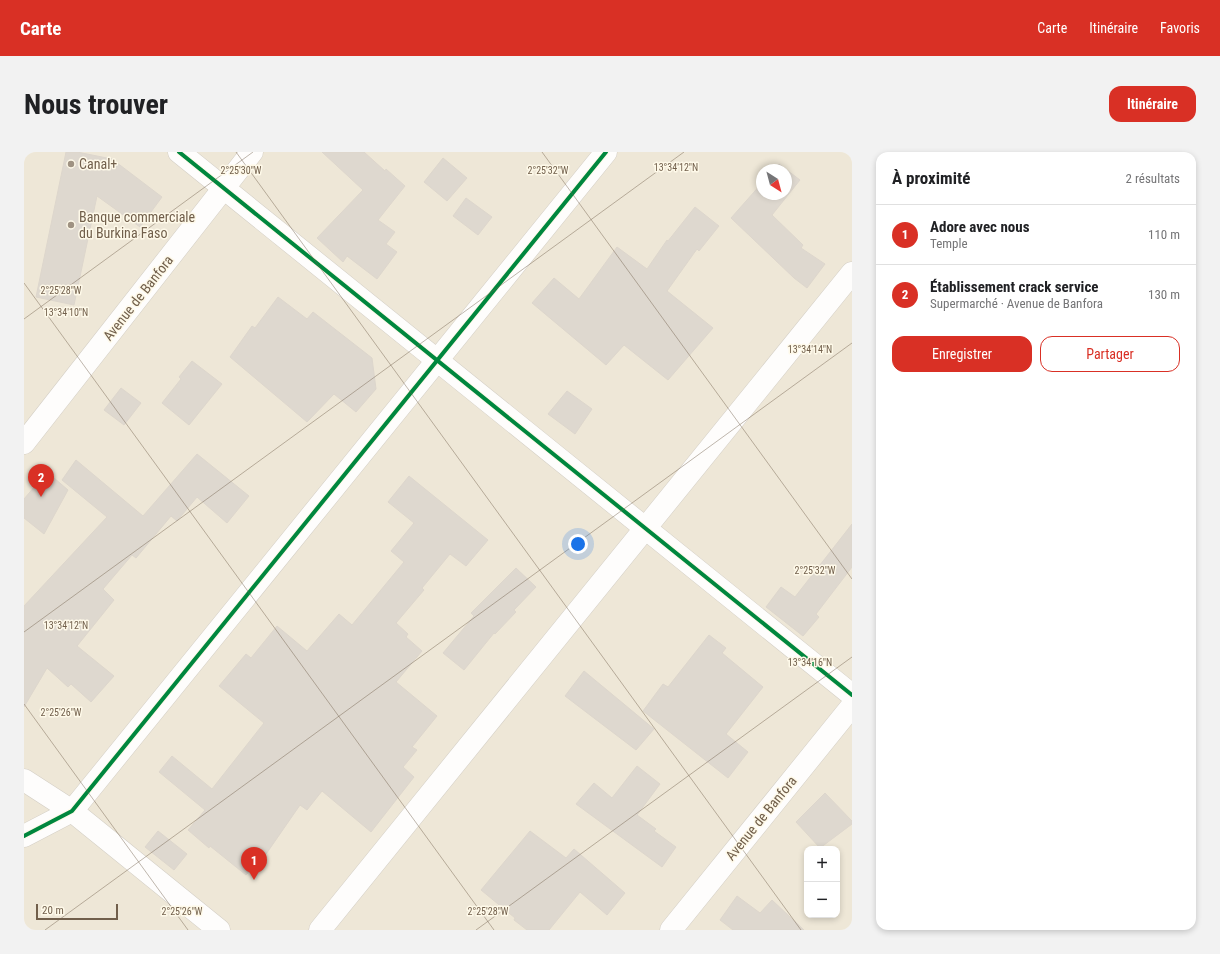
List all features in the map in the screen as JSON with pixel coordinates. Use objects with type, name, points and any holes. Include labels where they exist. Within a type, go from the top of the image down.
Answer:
[{"type":"street","points":[[179,152],[852,695]]},
{"type":"street","name":"Avenue de Banfora","points":[[24,443],[252,152]]},
{"type":"street","points":[[24,836],[72,811],[606,152]]},
{"type":"street","points":[[320,930],[852,273]]},
{"type":"street","name":"Avenue de Banfora","points":[[671,930],[852,706]]},
{"type":"street","points":[[24,780],[72,811],[219,930]]},
{"type":"shaded area","points":[[24,152],[852,152],[852,930],[24,930]]},
{"type":"building","points":[[66,152],[77,152],[112,159],[162,197],[140,227],[97,196],[74,305],[36,297]]},
{"type":"building","points":[[322,152],[364,152],[385,171],[386,169],[405,186],[378,220],[395,232],[386,244],[397,252],[377,279],[347,256],[343,262],[317,238],[363,190]]},
{"type":"building","points":[[443,158],[467,178],[447,201],[424,182]]},
{"type":"building","points":[[792,174],[800,180],[792,190]]},
{"type":"building","points":[[756,190],[756,200],[784,200],[772,215],[803,245],[801,248],[825,264],[807,288],[794,278],[731,218]]},
{"type":"building","points":[[466,198],[492,217],[478,235],[453,216]]},
{"type":"building","points":[[695,207],[719,226],[699,251],[697,249],[667,291],[713,328],[668,380],[624,345],[606,365],[532,303],[554,278],[579,299],[617,247],[647,269],[667,240],[668,241]]},
{"type":"building","points":[[278,297],[307,319],[313,312],[372,358],[376,389],[356,412],[334,394],[307,422],[230,357],[252,326],[255,328]]},
{"type":"building","points":[[192,361],[222,384],[189,425],[162,403],[181,379],[179,377]]},
{"type":"building","points":[[121,388],[141,403],[124,425],[104,410]]},
{"type":"building","points":[[567,391],[592,409],[575,434],[548,414]]},
{"type":"building","points":[[197,454],[249,496],[227,523],[197,497],[177,521],[171,516],[136,558],[132,555],[103,589],[114,600],[77,646],[114,676],[91,702],[71,684],[68,687],[47,668],[24,707],[24,606],[107,517],[62,480],[76,460],[143,516]]},
{"type":"building","points":[[47,472],[68,490],[44,534],[24,518],[24,499]]},
{"type":"building","points":[[409,476],[488,540],[466,566],[450,554],[422,588],[424,590],[396,623],[408,634],[406,637],[422,651],[396,682],[437,716],[412,747],[417,750],[403,767],[414,777],[371,832],[322,791],[307,810],[300,805],[264,857],[262,856],[246,875],[210,846],[209,848],[188,830],[205,810],[159,772],[172,756],[212,789],[264,723],[219,686],[246,654],[251,658],[277,626],[307,651],[339,614],[352,625],[404,562],[391,551],[414,523],[388,502]]},
{"type":"building","points":[[852,524],[852,567],[816,614],[819,617],[803,636],[766,607],[781,587],[795,597]]},
{"type":"building","points":[[516,568],[536,587],[514,610],[516,612],[495,634],[494,633],[464,670],[443,653],[474,616],[471,613]]},
{"type":"building","points":[[709,635],[726,648],[722,653],[763,687],[726,734],[748,752],[728,778],[643,711],[663,684],[668,687]]},
{"type":"building","points":[[584,671],[654,729],[636,750],[565,696]]},
{"type":"building","points":[[637,766],[660,784],[637,815],[656,829],[654,831],[676,847],[662,867],[576,804],[594,783],[612,798]]},
{"type":"building","points":[[825,793],[852,821],[852,824],[823,846],[818,846],[796,822]]},
{"type":"building","points":[[158,831],[187,854],[174,870],[145,847]]},
{"type":"building","points":[[530,831],[566,858],[574,849],[625,893],[607,915],[580,892],[549,930],[527,930],[481,890]]},
{"type":"building","points":[[737,896],[760,913],[772,900],[804,930],[733,930],[720,920]]},
{"type":"cycle path","points":[[179,152],[852,695]]},
{"type":"cycle path","points":[[24,836],[72,811],[606,152]]},
{"type":"place","name":"Canal+","points":[[71,164]]},
{"type":"place","name":"Banque commerciale du Burkina Faso","points":[[71,225]]},
{"type":"place","name":"Établissement crack service","points":[[41,497]]},
{"type":"place","name":"Adore avec nous","points":[[254,880]]}]
